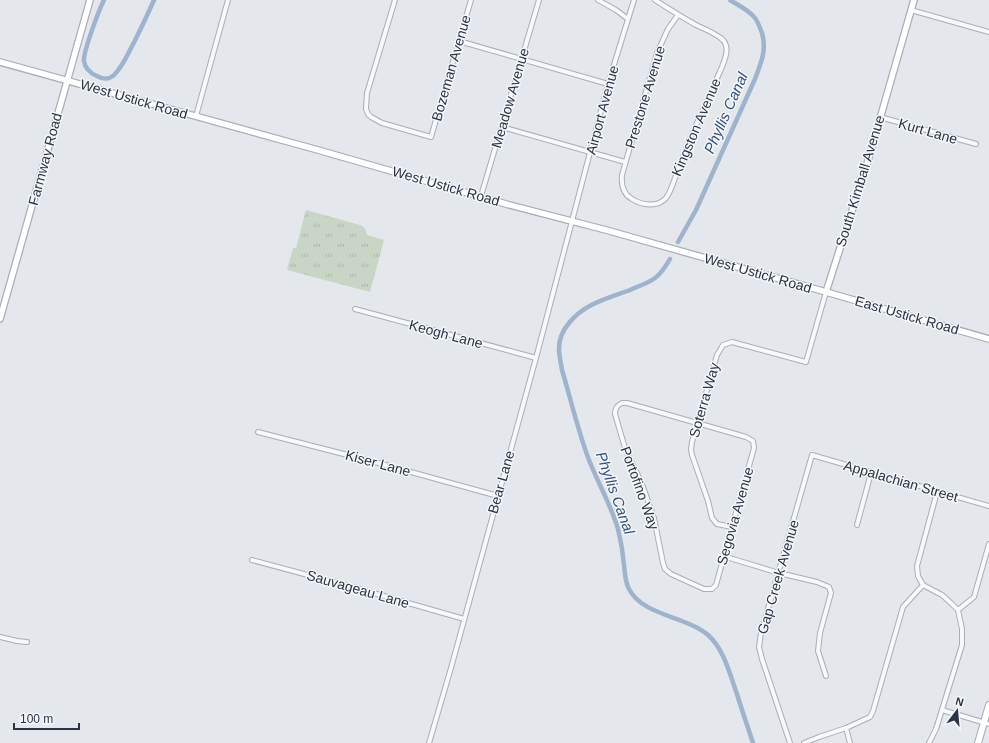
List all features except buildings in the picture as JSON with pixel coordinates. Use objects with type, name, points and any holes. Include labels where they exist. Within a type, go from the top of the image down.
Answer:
[{"type":"main road","name":"Farmway Road","points":[[0,319],[90,0]]},
{"type":"main road","name":"South Kimball Avenue","points":[[826,292],[867,164],[914,0]]},
{"type":"main road","name":"West Ustick Road","points":[[0,62],[826,292]]},
{"type":"main road","name":"East Ustick Road","points":[[826,292],[989,339]]},
{"type":"main road","points":[[978,743],[986,724],[989,705]]},
{"type":"street","points":[[196,116],[228,0]]},
{"type":"street","name":"Bozeman Avenue","points":[[395,0],[368,93],[366,105],[368,114],[376,121],[431,137],[471,0]]},
{"type":"street","name":"Meadow Avenue","points":[[482,196],[539,0]]},
{"type":"street","points":[[598,0],[628,19]]},
{"type":"street","name":"Airport Avenue","points":[[572,221],[608,84],[634,0]]},
{"type":"street","points":[[655,0],[678,15]]},
{"type":"street","points":[[910,10],[989,32]]},
{"type":"street","name":"Kingston Avenue","points":[[621,183],[628,197],[636,201],[649,205],[658,203],[666,198],[726,56],[726,48],[723,40],[678,15]]},
{"type":"street","name":"Prestone Avenue","points":[[621,183],[625,162],[657,54],[668,29],[678,15]]},
{"type":"street","points":[[459,41],[608,84]]},
{"type":"street","name":"Kurt Lane","points":[[880,117],[976,144]]},
{"type":"street","points":[[502,127],[625,162]]},
{"type":"street","name":"Bear Lane","points":[[429,743],[536,358],[572,221]]},
{"type":"street","name":"South Kimball Avenue","points":[[806,362],[826,292]]},
{"type":"street","name":"Keogh Lane","points":[[355,309],[536,358]]},
{"type":"street","name":"Soterra Way","points":[[732,528],[717,524],[712,518],[691,449],[716,354],[723,346],[732,342],[806,362]]},
{"type":"street","name":"Portofino Way","points":[[697,423],[627,403],[622,403],[615,409],[615,414],[625,448],[642,484],[654,518],[665,569],[671,574],[704,589],[712,589]]},
{"type":"street","name":"Segovia Avenue","points":[[697,423],[746,437],[753,441],[754,448],[716,585],[712,589]]},
{"type":"street","name":"Kiser Lane","points":[[258,432],[498,496]]},
{"type":"street","name":"Appalachian Street","points":[[812,455],[989,506]]},
{"type":"street","name":"Gap Creek Avenue","points":[[790,743],[759,647],[761,633],[812,455]]},
{"type":"street","points":[[857,525],[871,473]]},
{"type":"street","points":[[929,743],[936,729],[962,645],[962,629],[958,610],[942,595],[923,585],[918,576],[917,566],[937,492]]},
{"type":"street","points":[[958,610],[974,597],[989,544]]},
{"type":"street","points":[[723,556],[779,573],[817,582],[829,587],[831,594],[820,633],[818,651],[826,676]]},
{"type":"street","name":"Sauvageau Lane","points":[[252,560],[356,588],[464,620]]},
{"type":"street","points":[[984,562],[989,563]]},
{"type":"street","points":[[804,743],[846,728],[870,717],[903,607],[923,585]]},
{"type":"street","points":[[0,637],[27,642]]},
{"type":"street","points":[[942,710],[986,724]]},
{"type":"street","points":[[846,728],[850,743]]},
{"type":"green space","points":[[306,210],[360,225],[365,229],[367,235],[384,240],[370,292],[287,270],[293,248],[296,248]]},
{"type":"waterway","name":"Phyllis Canal","points":[[104,0],[95,21],[84,56],[85,66],[90,72],[103,78],[110,78],[122,64],[139,33],[154,0]]},
{"type":"waterway","name":"Phyllis Canal","points":[[678,242],[696,210],[755,79],[763,56],[764,45],[759,25],[753,15],[730,0]]},
{"type":"waterway","name":"Phyllis Canal","points":[[670,259],[662,272],[652,280],[597,302],[575,316],[562,335],[559,345],[560,360],[585,449],[612,511],[618,529],[626,580],[629,589],[644,605],[699,629],[714,641],[726,663],[753,743]]}]
